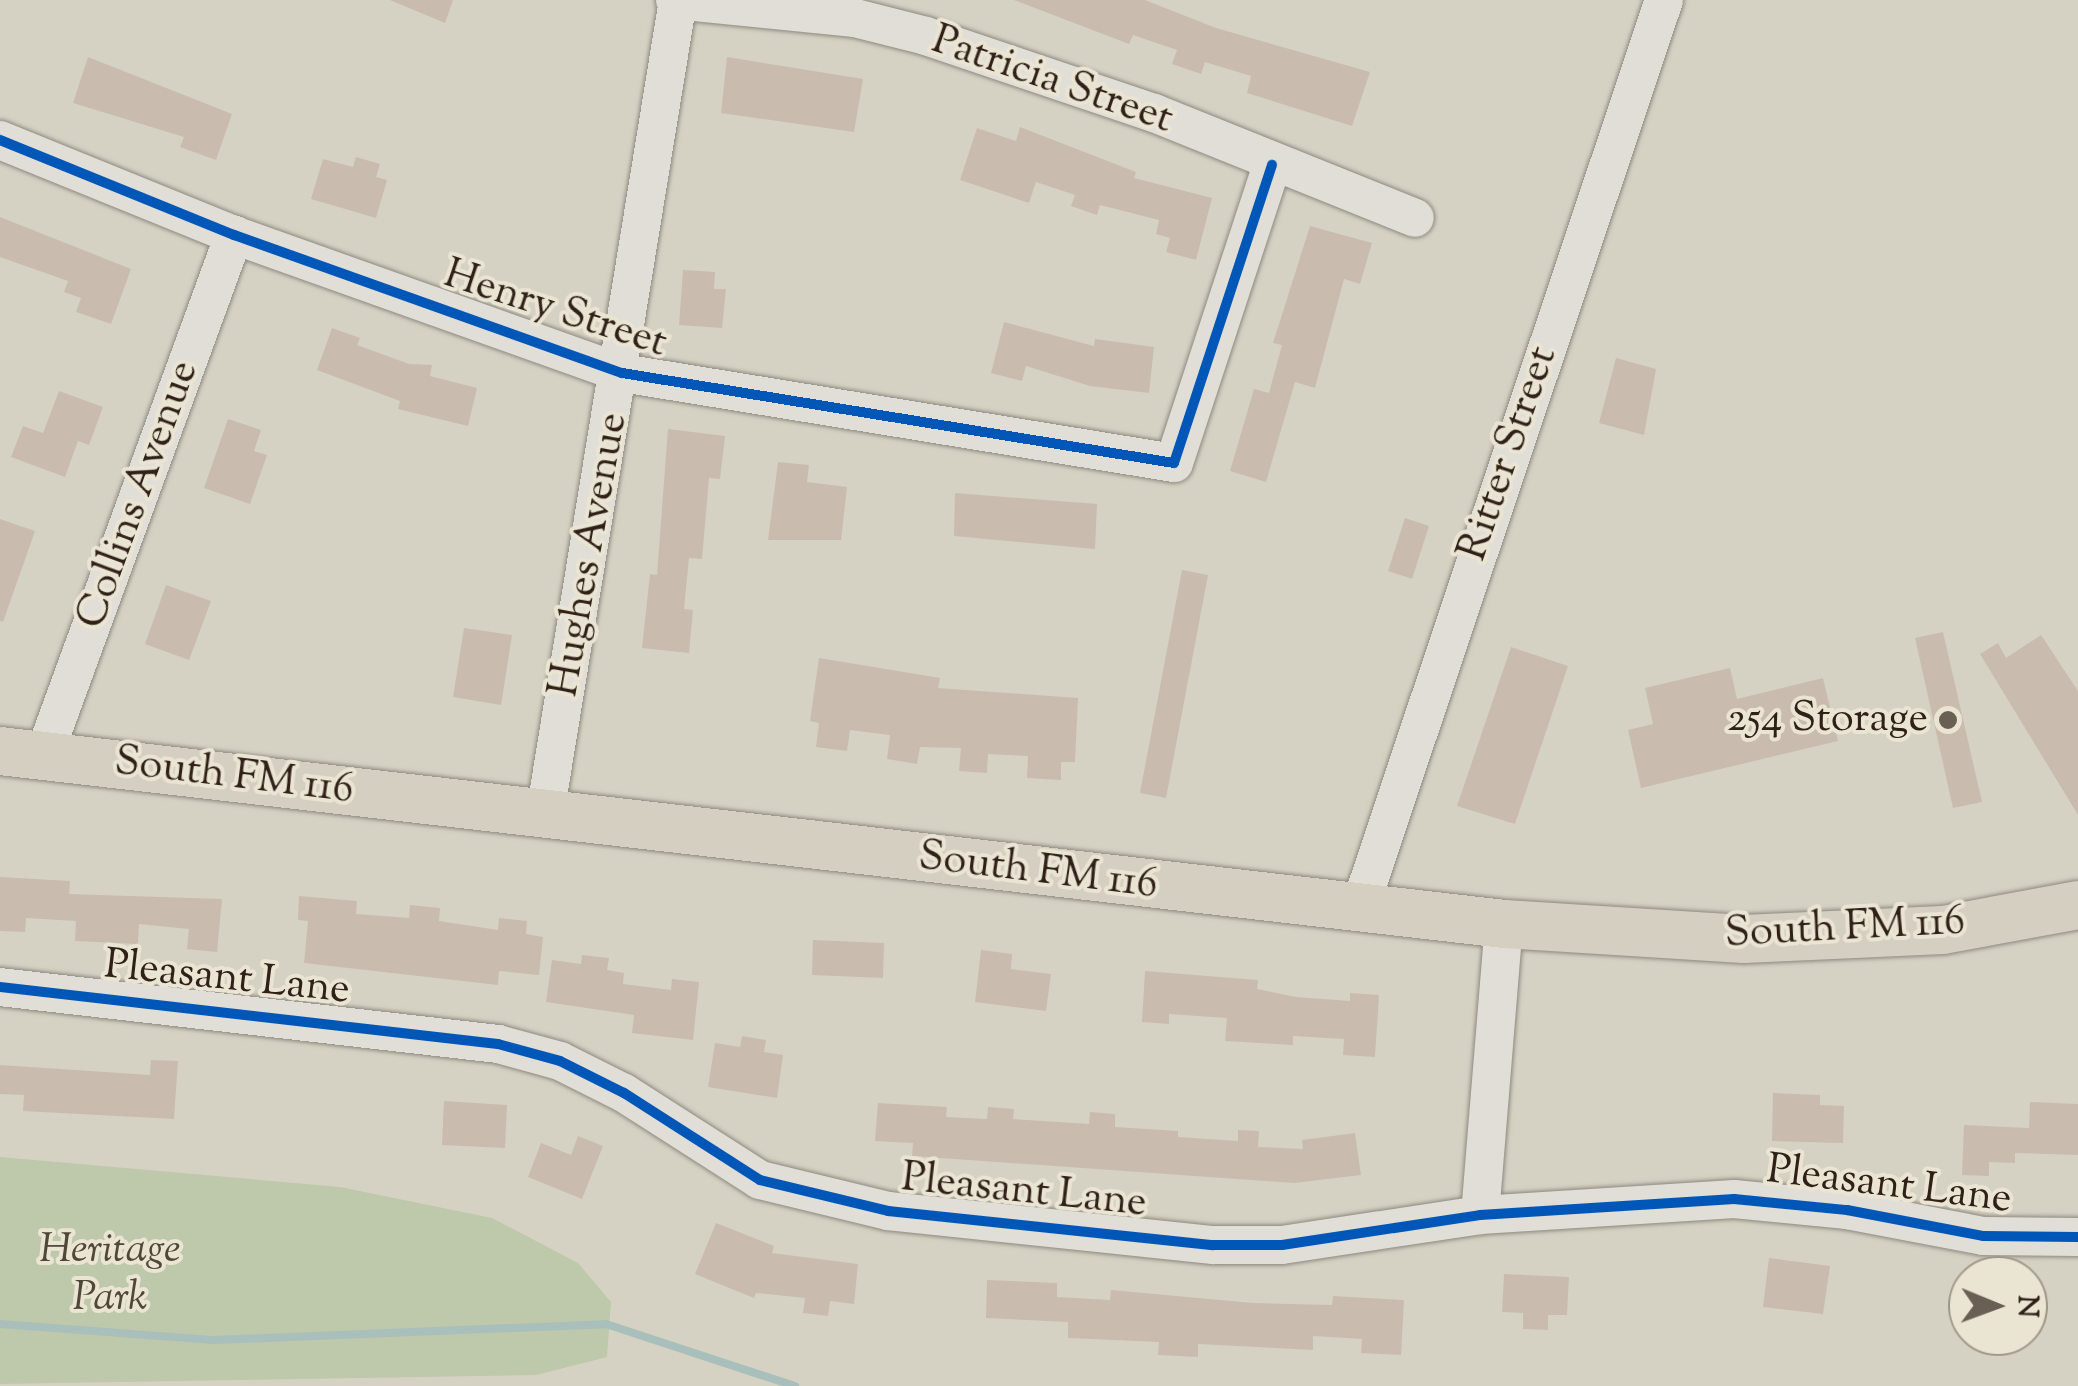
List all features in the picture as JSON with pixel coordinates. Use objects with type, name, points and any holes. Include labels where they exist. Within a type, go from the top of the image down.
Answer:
[{"type":"main road","name":"South FM 116","points":[[22,753],[1504,924],[1744,940],[1943,930],[2078,906]]},
{"type":"street","name":"Patricia Street","points":[[677,0],[855,18],[926,36],[1154,114],[1272,165],[1415,218]]},
{"type":"street","name":"Hughes Avenue","points":[[545,814],[622,373],[677,0]]},
{"type":"street","name":"Ritter Street","points":[[1359,910],[1664,0]]},
{"type":"street","name":"Henry Street","points":[[0,140],[234,236],[622,373],[1174,463],[1272,165]]},
{"type":"street","name":"Collins Avenue","points":[[22,753],[234,236]]},
{"type":"street","points":[[1480,1215],[1504,924]]},
{"type":"street","name":"Pleasant Lane","points":[[0,987],[498,1044],[560,1061],[624,1093],[760,1180],[888,1211],[1212,1245],[1334,1241],[1480,1215],[1734,1199],[1827,1207],[1983,1236],[2078,1237]]},
{"type":"green space","name":"Heritage Park","points":[[0,1157],[340,1187],[492,1218],[578,1263],[611,1302],[607,1357],[536,1375],[0,1384]]},
{"type":"building","points":[[390,0],[453,0],[445,23]]},
{"type":"building","points":[[1014,0],[1145,0],[1216,28],[1370,72],[1352,126],[1247,93],[1251,76],[1205,62],[1201,74],[1172,64],[1177,50],[1133,35],[1129,44]]},
{"type":"building","points":[[88,57],[232,114],[216,160],[180,147],[184,137],[73,103]]},
{"type":"building","points":[[727,57],[863,79],[854,132],[721,113]]},
{"type":"building","points":[[1020,127],[1136,172],[1134,178],[1212,198],[1196,260],[1166,252],[1170,238],[1156,234],[1159,220],[1100,205],[1097,215],[1071,206],[1075,195],[1036,182],[1029,203],[960,180],[977,128],[1016,141]]},
{"type":"building","points":[[356,157],[380,164],[376,177],[387,180],[376,218],[311,199],[323,159],[353,167]]},
{"type":"building","points":[[0,217],[131,269],[111,324],[76,312],[81,298],[64,292],[68,281],[0,257]]},
{"type":"building","points":[[1310,226],[1372,243],[1360,284],[1344,279],[1315,388],[1295,382],[1266,482],[1230,471],[1254,389],[1269,393],[1282,345],[1273,343]]},
{"type":"building","points":[[683,270],[715,272],[714,289],[726,289],[722,328],[679,325]]},
{"type":"building","points":[[1004,322],[1094,346],[1095,339],[1154,347],[1149,393],[1090,386],[1026,366],[1022,381],[991,373]]},
{"type":"building","points":[[332,328],[360,338],[357,345],[409,364],[432,365],[430,376],[477,388],[468,426],[398,409],[400,401],[317,370]]},
{"type":"building","points":[[1616,358],[1656,369],[1644,435],[1599,423]]},
{"type":"building","points":[[59,391],[103,407],[89,445],[78,441],[65,477],[11,457],[23,426],[43,433]]},
{"type":"building","points":[[228,419],[261,430],[254,451],[267,455],[250,504],[204,488]]},
{"type":"building","points":[[668,429],[725,436],[720,479],[709,478],[702,559],[689,558],[684,609],[693,610],[689,653],[642,648],[650,574],[657,575]]},
{"type":"building","points":[[778,462],[809,465],[807,482],[847,487],[841,540],[768,540]]},
{"type":"building","points":[[955,493],[1097,504],[1095,549],[954,536]]},
{"type":"building","points":[[1405,518],[1429,526],[1412,579],[1388,571]]},
{"type":"building","points":[[0,519],[35,531],[3,622],[0,621]]},
{"type":"building","points":[[1182,570],[1208,575],[1166,798],[1140,793]]},
{"type":"building","points":[[166,585],[211,601],[189,660],[145,644]]},
{"type":"building","points":[[464,628],[512,635],[501,705],[453,697]]},
{"type":"building","name":"254 Storage","points":[[1943,632],[1982,802],[1953,808],[1915,638]]},
{"type":"building","points":[[2041,635],[2078,691],[2078,815],[1980,654],[1998,643],[2006,658]]},
{"type":"building","points":[[1511,647],[1568,666],[1515,824],[1457,806]]},
{"type":"building","points":[[819,658],[940,678],[938,688],[1078,698],[1075,762],[1061,762],[1061,780],[1027,778],[1028,756],[988,754],[987,773],[959,771],[961,748],[920,747],[917,764],[887,759],[890,735],[850,730],[847,751],[816,747],[819,723],[810,721]]},
{"type":"building","points":[[1730,668],[1737,699],[1823,678],[1838,741],[1641,788],[1628,730],[1653,724],[1645,688]]},
{"type":"building","points":[[0,877],[70,881],[69,894],[222,899],[217,952],[187,949],[189,929],[139,924],[138,944],[75,941],[76,921],[26,918],[25,932],[0,931]]},
{"type":"building","points":[[299,896],[357,901],[356,914],[409,918],[410,905],[440,908],[439,921],[498,930],[499,918],[527,921],[526,934],[543,937],[539,975],[499,971],[498,985],[304,963],[308,921],[298,920]]},
{"type":"building","points":[[813,940],[884,943],[883,978],[812,975]]},
{"type":"building","points":[[981,950],[1012,954],[1011,969],[1051,974],[1046,1011],[975,1002]]},
{"type":"building","points":[[582,955],[609,958],[607,970],[624,973],[623,984],[671,990],[672,979],[699,982],[693,1040],[632,1033],[634,1015],[546,1002],[552,960],[581,964]]},
{"type":"building","points":[[1145,971],[1258,980],[1257,989],[1296,997],[1350,1001],[1350,993],[1379,995],[1375,1057],[1343,1055],[1344,1039],[1293,1036],[1293,1045],[1225,1041],[1227,1018],[1169,1014],[1169,1024],[1142,1022]]},
{"type":"building","points":[[742,1036],[766,1040],[764,1052],[783,1055],[777,1098],[708,1087],[715,1043],[740,1047]]},
{"type":"building","points":[[151,1060],[178,1061],[174,1119],[23,1111],[24,1095],[0,1094],[0,1065],[150,1075]]},
{"type":"building","points":[[1773,1093],[1820,1095],[1820,1105],[1844,1106],[1843,1143],[1772,1141]]},
{"type":"building","points":[[444,1101],[507,1105],[505,1148],[442,1145]]},
{"type":"building","points":[[2030,1102],[2078,1104],[2078,1155],[2015,1153],[2015,1163],[1989,1162],[1989,1176],[1962,1175],[1964,1125],[2029,1128]]},
{"type":"building","points":[[878,1103],[947,1107],[946,1117],[987,1119],[988,1107],[1014,1109],[1013,1119],[1089,1124],[1090,1112],[1115,1114],[1115,1127],[1178,1131],[1178,1137],[1238,1141],[1238,1130],[1259,1131],[1258,1147],[1303,1149],[1302,1140],[1355,1133],[1361,1175],[1294,1183],[912,1156],[913,1143],[875,1141]]},
{"type":"building","points":[[578,1136],[603,1146],[582,1199],[528,1177],[541,1143],[571,1155]]},
{"type":"building","points":[[716,1223],[774,1246],[772,1253],[858,1264],[854,1304],[830,1301],[828,1316],[803,1313],[805,1298],[756,1293],[754,1298],[695,1274]]},
{"type":"building","points":[[1769,1258],[1830,1266],[1823,1314],[1763,1307]]},
{"type":"building","points":[[1504,1274],[1569,1277],[1567,1315],[1548,1315],[1548,1330],[1523,1329],[1523,1313],[1502,1312]]},
{"type":"building","points":[[987,1280],[1057,1283],[1057,1297],[1110,1300],[1111,1290],[1253,1303],[1332,1305],[1333,1296],[1404,1300],[1401,1355],[1361,1353],[1362,1339],[1313,1336],[1313,1350],[1198,1344],[1198,1357],[1158,1355],[1159,1342],[1068,1338],[1068,1322],[986,1318]]},
{"type":"waterway","points":[[0,1324],[214,1340],[606,1324],[795,1386]]},
{"type":"cycle path","points":[[0,140],[234,235],[622,373],[1174,463],[1272,165]]},
{"type":"cycle path","points":[[0,987],[498,1044],[560,1061],[624,1093],[760,1180],[888,1211],[1213,1245],[1282,1245],[1480,1215],[1734,1199],[1847,1210],[1983,1236],[2078,1237]]},
{"type":"place","name":"254 Storage","points":[[1948,720]]}]
